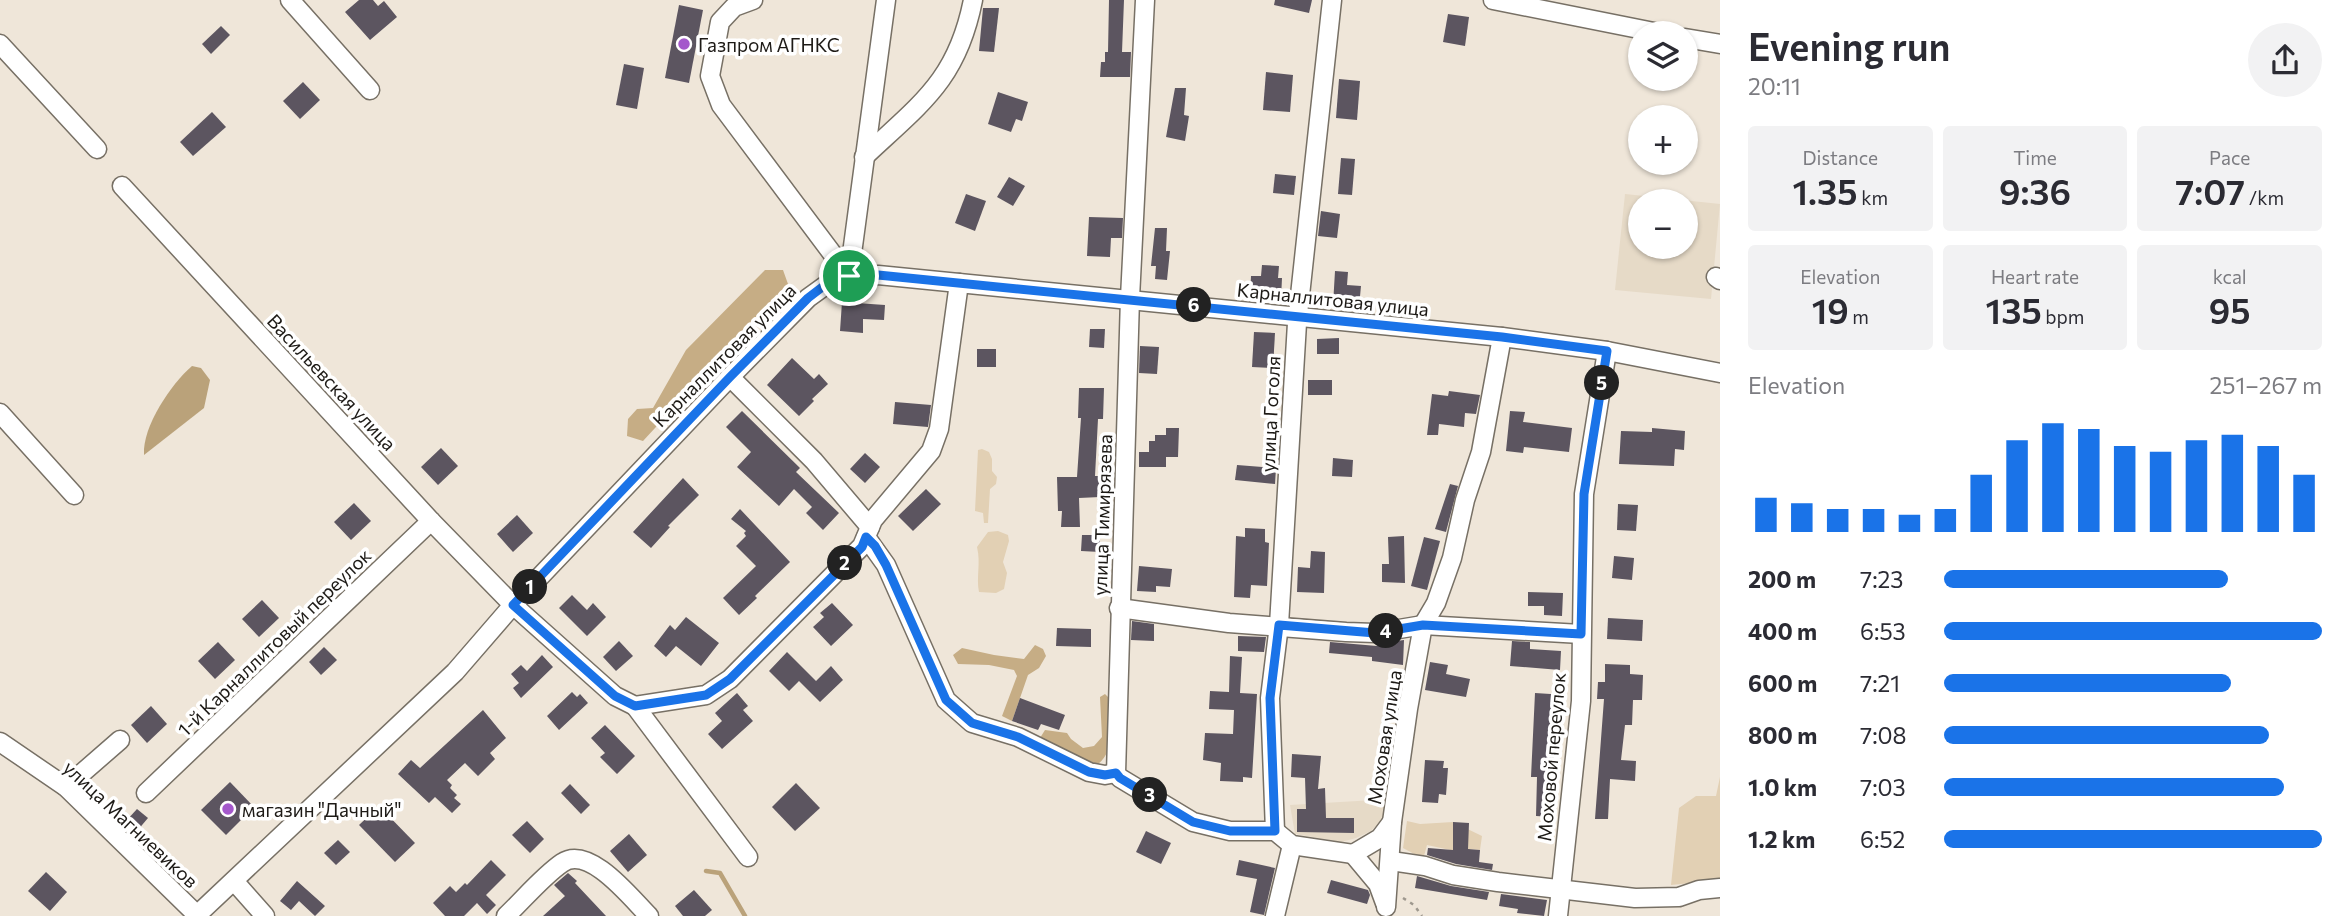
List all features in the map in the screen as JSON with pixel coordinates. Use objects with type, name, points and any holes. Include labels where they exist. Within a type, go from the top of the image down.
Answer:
[{"type":"street","points":[[290,0],[370,90]]},
{"type":"street","points":[[753,0],[734,7],[720,22],[709,76],[721,105],[849,276]]},
{"type":"street","points":[[849,276],[886,0]]},
{"type":"street","points":[[864,157],[928,98],[946,75],[959,51],[973,0]]},
{"type":"street","name":"улица Тимирязева","points":[[1116,773],[1130,298],[1145,0]]},
{"type":"street","name":"улица Гоголя","points":[[1275,831],[1270,698],[1279,625],[1297,316],[1332,0]]},
{"type":"street","points":[[1493,0],[1628,27]]},
{"type":"street","points":[[1698,40],[1720,44]]},
{"type":"street","points":[[0,44],[97,149]]},
{"type":"street","name":"Васильевская улица","points":[[122,186],[513,605],[615,696],[635,706]]},
{"type":"street","name":"Карналлитовая улица","points":[[197,915],[454,672],[513,605],[808,298],[825,285],[849,276],[878,275],[1130,298],[1502,337],[1607,351],[1720,373]]},
{"type":"street","points":[[748,857],[635,706],[706,695],[730,679],[862,547],[873,520],[931,451],[944,403],[960,283]]},
{"type":"street","name":"Моховая улица","points":[[1353,854],[1380,838],[1392,822],[1423,625],[1436,603],[1452,558],[1465,500],[1481,452],[1502,337]]},
{"type":"street","name":"Моховой переулок","points":[[1558,916],[1581,701],[1584,494],[1607,351]]},
{"type":"street","points":[[730,377],[814,461],[868,532],[886,565],[946,700],[972,723],[1018,737],[1089,772],[1105,775],[1116,773],[1193,822],[1230,831],[1275,831],[1292,845],[1353,854],[1378,884],[1388,911]]},
{"type":"street","points":[[0,413],[74,495]]},
{"type":"street","name":"1-й Карналлитовый переулок","points":[[146,793],[431,520]]},
{"type":"street","points":[[1119,608],[1228,622],[1375,633],[1423,625],[1581,634]]},
{"type":"street","points":[[66,787],[120,740]]},
{"type":"street","name":"улица Магниевиков","points":[[0,742],[66,787],[197,915]]},
{"type":"street","points":[[1388,911],[1392,822]]},
{"type":"street","points":[[1275,916],[1292,845]]},
{"type":"street","points":[[506,916],[563,861],[579,858],[602,869],[649,916]]},
{"type":"street","points":[[1391,861],[1426,866],[1453,875],[1559,891],[1635,898],[1679,897],[1699,890],[1720,888]]},
{"type":"street","points":[[234,881],[265,916]]},
{"type":"path","points":[[1389,888],[1414,905],[1422,916]]},
{"type":"shaded area","points":[[1625,194],[1628,194],[1628,259],[1698,259],[1698,202],[1720,204],[1711,299],[1615,290]]},
{"type":"shaded area","points":[[765,270],[783,270],[788,284],[643,441],[627,436],[628,419],[637,409],[653,408],[686,350]]},
{"type":"shaded area","points":[[192,366],[201,368],[210,380],[204,408],[144,455],[148,432],[159,407]]},
{"type":"shaded area","points":[[978,450],[989,452],[992,471],[997,477],[996,484],[990,489],[988,523],[984,523],[983,513],[975,511]]},
{"type":"shaded area","points":[[998,531],[1008,535],[1009,541],[1003,562],[1007,573],[1004,589],[996,593],[979,592],[977,547],[988,532]]},
{"type":"shaded area","points":[[1035,645],[1043,649],[1046,656],[1039,668],[1028,675],[1012,721],[1002,716],[1017,676],[1014,670],[989,665],[958,664],[953,655],[962,648],[1024,659]]},
{"type":"shaded area","points":[[1105,694],[1109,698],[1110,743],[1104,758],[1098,764],[1040,738],[1045,730],[1067,733],[1083,748],[1094,746],[1102,737],[1100,697]]},
{"type":"shaded area","points":[[1720,777],[1720,880],[1671,885],[1679,808],[1696,796],[1716,796]]},
{"type":"shaded area","points":[[1391,799],[1387,814],[1371,831],[1356,838],[1341,842],[1295,834],[1290,805]]},
{"type":"shaded area","points":[[1407,821],[1420,824],[1453,822],[1482,836],[1480,850],[1470,849],[1469,854],[1427,845],[1424,856],[1418,856],[1403,848]]},
{"type":"building","points":[[359,0],[373,0],[378,6],[384,1],[397,17],[370,40],[345,12]]},
{"type":"building","points":[[1109,0],[1124,0],[1122,52],[1131,52],[1130,77],[1100,77],[1101,62],[1105,62],[1105,52],[1108,52]]},
{"type":"building","points":[[1275,0],[1312,0],[1309,13],[1274,5]]},
{"type":"building","name":"Газпром АГНКС","points":[[679,5],[703,10],[689,83],[665,78]]},
{"type":"building","points":[[983,8],[999,8],[994,52],[979,51]]},
{"type":"building","points":[[1448,14],[1469,17],[1465,46],[1443,42]]},
{"type":"building","points":[[221,26],[230,35],[211,54],[202,44]]},
{"type":"building","points":[[624,64],[644,68],[637,109],[616,105]]},
{"type":"building","points":[[1266,72],[1293,75],[1290,112],[1263,110]]},
{"type":"building","points":[[1339,79],[1360,81],[1357,120],[1336,118]]},
{"type":"building","points":[[303,82],[320,100],[300,119],[283,101]]},
{"type":"building","points":[[1175,88],[1186,88],[1184,115],[1189,116],[1185,141],[1166,137]]},
{"type":"building","points":[[998,92],[1028,102],[1022,121],[1016,119],[1011,132],[988,124]]},
{"type":"building","points":[[212,112],[226,127],[193,156],[180,142]]},
{"type":"building","points":[[1341,158],[1355,159],[1352,195],[1338,194]]},
{"type":"building","points":[[1275,174],[1296,176],[1294,195],[1273,193]]},
{"type":"building","points":[[1009,177],[1025,186],[1013,206],[997,197]]},
{"type":"building","points":[[966,194],[986,201],[975,231],[955,223]]},
{"type":"building","points":[[1321,211],[1340,214],[1337,238],[1318,236]]},
{"type":"building","points":[[1089,217],[1123,218],[1122,238],[1111,238],[1110,257],[1087,256]]},
{"type":"building","points":[[1155,228],[1167,228],[1166,251],[1170,251],[1167,280],[1155,279],[1156,266],[1151,266]]},
{"type":"building","points":[[1262,265],[1279,266],[1278,278],[1282,278],[1281,299],[1250,297],[1251,276],[1261,276]]},
{"type":"building","points":[[1335,271],[1348,272],[1347,285],[1361,286],[1359,307],[1333,305]]},
{"type":"building","points":[[842,302],[885,305],[884,320],[863,319],[863,333],[840,331]]},
{"type":"building","points":[[1090,329],[1105,329],[1104,348],[1089,347]]},
{"type":"building","points":[[1254,332],[1275,333],[1273,368],[1252,367]]},
{"type":"building","points":[[1339,338],[1339,354],[1317,354],[1317,339]]},
{"type":"building","points":[[1140,346],[1159,347],[1157,374],[1139,373]]},
{"type":"building","points":[[977,349],[996,349],[996,367],[977,367]]},
{"type":"building","points":[[792,358],[814,379],[819,374],[828,384],[799,416],[767,385]]},
{"type":"building","points":[[1308,380],[1332,380],[1332,395],[1308,395]]},
{"type":"building","points":[[1079,388],[1104,388],[1103,419],[1098,419],[1095,476],[1099,476],[1100,497],[1079,498],[1080,527],[1061,527],[1062,511],[1058,511],[1057,477],[1077,477],[1081,418],[1078,418]]},
{"type":"building","points":[[1449,391],[1480,395],[1476,414],[1465,413],[1464,427],[1439,424],[1438,435],[1427,435],[1432,394],[1448,396]]},
{"type":"building","points":[[895,402],[931,405],[928,427],[893,424]]},
{"type":"building","points":[[742,411],[800,468],[796,472],[839,513],[823,530],[806,513],[812,507],[794,489],[779,506],[737,467],[751,452],[726,427]]},
{"type":"building","points":[[1510,411],[1525,412],[1523,422],[1572,428],[1569,452],[1524,447],[1523,453],[1506,451]]},
{"type":"building","points":[[1166,428],[1179,428],[1178,457],[1166,457],[1166,467],[1139,467],[1139,452],[1149,452],[1149,441],[1155,441],[1155,435],[1166,435]]},
{"type":"building","points":[[1652,428],[1685,431],[1684,450],[1675,449],[1674,466],[1619,464],[1621,431],[1652,432]]},
{"type":"building","points":[[441,448],[458,466],[438,485],[421,467]]},
{"type":"building","points":[[865,453],[880,467],[865,483],[850,469]]},
{"type":"building","points":[[1333,458],[1353,460],[1352,477],[1332,476]]},
{"type":"building","points":[[1237,465],[1276,468],[1275,484],[1235,480]]},
{"type":"building","points":[[683,478],[699,495],[668,526],[670,527],[651,548],[633,532]]},
{"type":"building","points":[[1450,484],[1458,486],[1446,532],[1435,529]]},
{"type":"building","points":[[926,489],[941,504],[913,531],[898,516]]},
{"type":"building","points":[[354,503],[371,521],[351,540],[334,522]]},
{"type":"building","points":[[1618,504],[1638,505],[1636,531],[1617,530]]},
{"type":"building","points":[[740,509],[790,562],[739,615],[723,598],[756,566],[736,546],[746,536],[746,531],[731,519]]},
{"type":"building","points":[[517,515],[533,533],[513,552],[497,534]]},
{"type":"building","points":[[1245,528],[1265,529],[1265,542],[1269,543],[1267,586],[1251,585],[1250,598],[1234,597],[1236,536],[1245,537]]},
{"type":"building","points":[[1082,535],[1100,535],[1100,552],[1081,551]]},
{"type":"building","points":[[1404,536],[1405,583],[1382,582],[1382,564],[1389,564],[1388,537]]},
{"type":"building","points":[[1424,537],[1440,541],[1427,590],[1411,586]]},
{"type":"building","points":[[1311,551],[1325,552],[1324,593],[1297,592],[1298,567],[1310,568]]},
{"type":"building","points":[[1614,556],[1634,558],[1632,580],[1612,578]]},
{"type":"building","points":[[1139,566],[1172,569],[1170,587],[1156,586],[1156,592],[1137,591]]},
{"type":"building","points":[[1528,592],[1563,593],[1562,616],[1544,615],[1544,606],[1528,606]]},
{"type":"building","points":[[572,595],[587,610],[593,603],[606,617],[587,636],[559,608]]},
{"type":"building","points":[[262,600],[279,618],[259,637],[242,619]]},
{"type":"building","points":[[832,603],[853,625],[831,646],[813,627],[824,617],[820,613]]},
{"type":"building","points":[[686,617],[719,643],[701,666],[676,646],[666,657],[654,646],[670,625],[675,630]]},
{"type":"building","points":[[1608,618],[1643,620],[1642,641],[1607,639]]},
{"type":"building","points":[[1132,621],[1154,624],[1154,641],[1131,640]]},
{"type":"building","points":[[1057,628],[1091,629],[1091,647],[1056,646]]},
{"type":"building","points":[[1238,636],[1266,637],[1264,652],[1238,651]]},
{"type":"building","points":[[1404,640],[1403,665],[1372,661],[1372,657],[1329,653],[1330,642],[1389,647],[1389,642]]},
{"type":"building","points":[[619,641],[633,656],[616,671],[603,657]]},
{"type":"building","points":[[1512,641],[1530,642],[1530,649],[1561,651],[1560,670],[1510,666]]},
{"type":"building","points":[[218,642],[235,660],[215,679],[198,661]]},
{"type":"building","points":[[324,647],[337,660],[321,675],[309,662]]},
{"type":"building","points":[[787,652],[816,681],[831,666],[843,680],[820,702],[799,681],[789,691],[769,671]]},
{"type":"building","points":[[542,655],[553,667],[521,698],[513,688],[519,683],[511,674],[521,665],[527,671]]},
{"type":"building","points":[[1230,656],[1242,657],[1240,693],[1257,694],[1252,778],[1243,777],[1243,782],[1220,781],[1221,763],[1203,760],[1205,733],[1233,734],[1234,710],[1209,709],[1210,691],[1229,692]]},
{"type":"building","points":[[1430,662],[1448,665],[1446,674],[1470,679],[1466,697],[1425,690]]},
{"type":"building","points":[[1605,664],[1630,665],[1630,674],[1643,675],[1642,700],[1633,700],[1632,725],[1625,725],[1621,760],[1636,761],[1635,781],[1610,779],[1608,819],[1595,819],[1604,699],[1597,699],[1598,682],[1605,682]]},
{"type":"building","points":[[572,692],[577,697],[580,694],[588,703],[559,730],[547,716]]},
{"type":"building","points":[[737,693],[748,706],[743,710],[753,721],[722,749],[708,734],[722,721],[715,713]]},
{"type":"building","points":[[1535,693],[1566,695],[1564,710],[1558,710],[1553,817],[1536,816],[1537,777],[1531,777]]},
{"type":"building","points":[[1020,698],[1065,715],[1059,730],[1041,724],[1038,730],[1012,721]]},
{"type":"building","points":[[151,706],[167,724],[147,743],[131,725]]},
{"type":"building","points":[[483,710],[506,738],[490,753],[495,759],[478,776],[465,763],[447,780],[457,795],[454,798],[461,804],[452,813],[435,797],[429,803],[398,774],[411,760],[420,768]]},
{"type":"building","points":[[605,725],[635,756],[617,774],[600,757],[605,753],[591,738]]},
{"type":"building","points":[[1292,754],[1321,756],[1318,789],[1325,788],[1326,818],[1354,818],[1354,833],[1297,832],[1297,809],[1306,809],[1305,778],[1291,777]]},
{"type":"building","points":[[1425,760],[1444,761],[1443,768],[1448,768],[1446,795],[1439,794],[1438,803],[1422,802]]},
{"type":"building","name":"магазин \"Дачный\"","points":[[230,782],[254,807],[226,835],[201,810]]},
{"type":"building","points":[[796,783],[820,808],[795,831],[772,807]]},
{"type":"building","points":[[570,784],[590,805],[581,814],[561,793]]},
{"type":"building","points":[[379,806],[415,843],[395,862],[359,825]]},
{"type":"building","points":[[137,809],[148,818],[137,831],[126,821]]},
{"type":"building","points":[[527,821],[544,839],[530,853],[512,835]]},
{"type":"building","points":[[1453,822],[1469,823],[1468,849],[1480,850],[1479,862],[1493,864],[1492,870],[1456,864],[1427,855],[1428,848],[1453,850]]},
{"type":"building","points":[[1146,831],[1171,843],[1161,864],[1136,852]]},
{"type":"building","points":[[629,834],[647,855],[628,872],[610,851]]},
{"type":"building","points":[[338,840],[350,852],[336,865],[324,853]]},
{"type":"building","points":[[491,860],[506,875],[486,895],[496,905],[487,914],[477,903],[464,916],[445,916],[433,903],[450,886],[456,892],[465,883],[467,885]]},
{"type":"building","points":[[1239,860],[1275,868],[1264,915],[1250,912],[1257,879],[1236,875]]},
{"type":"building","points":[[46,872],[67,892],[50,911],[28,891]]},
{"type":"building","points":[[568,873],[606,916],[543,916],[565,896],[554,885]]},
{"type":"building","points":[[1417,876],[1451,886],[1489,892],[1487,900],[1415,888]]},
{"type":"building","points":[[1331,880],[1368,890],[1370,895],[1367,904],[1327,893]]},
{"type":"building","points":[[297,881],[325,906],[315,916],[299,901],[291,910],[280,901]]},
{"type":"building","points":[[694,890],[712,910],[705,916],[683,916],[675,906]]},
{"type":"building","points":[[1501,894],[1547,900],[1544,916],[1517,913],[1518,909],[1499,906]]},
{"type":"waterway","points":[[706,871],[720,873],[745,916]]},
{"type":"place","name":"Газпром АГНКС","points":[[684,44]]},
{"type":"place","name":"магазин \"Дачный\"","points":[[228,809]]},
{"type":"route","points":[[878,275],[1130,298],[1502,337],[1607,351],[1584,494],[1581,634],[1423,625],[1375,633],[1279,625],[1270,698],[1275,831],[1230,831],[1193,822],[1116,773],[1105,775],[1089,772],[1018,737],[972,723],[946,700],[886,565],[866,537],[862,547],[730,679],[706,695],[635,706],[615,696],[513,605],[808,298],[825,285],[849,276],[878,275]]}]
